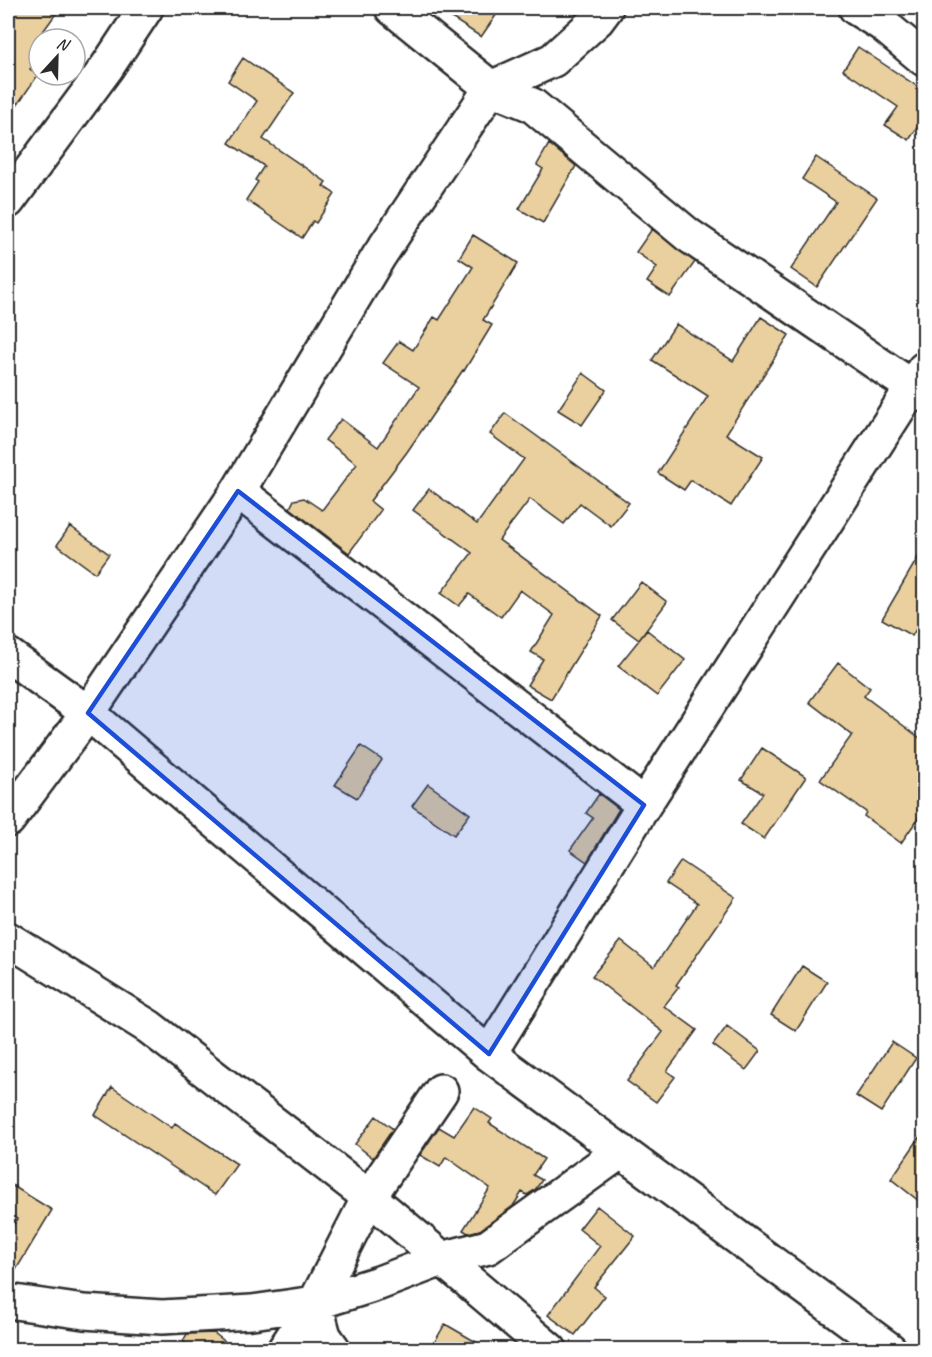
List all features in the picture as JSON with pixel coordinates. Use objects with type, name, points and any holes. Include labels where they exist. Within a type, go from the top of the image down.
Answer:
[{"type":"street","points":[[8,201],[107,67],[146,8]]},
{"type":"street","points":[[392,8],[491,88],[532,105],[688,235],[921,383],[644,805],[489,1054]]},
{"type":"street","points":[[8,820],[88,713],[238,491],[379,256],[491,88],[553,60],[597,20],[606,8]]},
{"type":"street","points":[[856,8],[882,24],[924,59]]},
{"type":"street","points":[[238,491],[644,805]]},
{"type":"street","points":[[8,655],[88,713],[489,1054],[890,1350]]},
{"type":"street","points":[[8,939],[149,1027],[369,1197],[550,1350]]},
{"type":"street","points":[[284,1350],[315,1303],[369,1197],[441,1091]]},
{"type":"street","points":[[8,1300],[84,1312],[162,1317],[252,1312],[315,1303],[379,1283],[442,1259],[488,1247],[621,1152]]},
{"type":"street","points":[[315,1303],[324,1336],[334,1350]]},
{"type":"highlighted area","points":[[238,491],[644,805],[489,1054],[88,713]]},
{"type":"building","points":[[8,8],[60,8],[46,27],[27,27],[27,87],[30,87],[8,118]]},
{"type":"building","points":[[436,8],[501,8],[481,37]]},
{"type":"building","points":[[858,47],[924,91],[924,117],[909,140],[885,125],[898,107],[843,70]]},
{"type":"building","points":[[243,58],[294,93],[263,139],[326,182],[323,186],[335,194],[316,223],[313,221],[302,238],[246,200],[258,182],[255,180],[264,166],[229,143],[257,101],[228,81]]},
{"type":"building","points":[[549,144],[576,166],[543,223],[519,209],[543,169],[537,165]]},
{"type":"building","points":[[816,157],[877,198],[817,287],[791,269],[836,202],[802,179]]},
{"type":"building","points":[[652,229],[695,262],[670,297],[647,282],[657,267],[636,252]]},
{"type":"building","points":[[473,235],[518,263],[483,320],[492,325],[464,371],[370,501],[381,510],[349,553],[290,508],[294,500],[304,498],[322,510],[357,464],[325,440],[341,419],[378,447],[419,387],[383,363],[399,341],[413,350],[434,317],[439,320],[473,267],[459,258]]},
{"type":"building","points":[[761,317],[789,335],[726,434],[763,457],[731,506],[691,480],[684,490],[658,473],[708,396],[652,360],[676,324],[733,361]]},
{"type":"building","points":[[583,373],[606,390],[582,425],[558,410]]},
{"type":"building","points":[[505,413],[629,503],[611,526],[580,503],[564,524],[530,499],[499,540],[602,616],[551,699],[527,685],[543,659],[531,652],[554,615],[520,590],[501,617],[469,594],[459,606],[441,593],[472,553],[413,510],[429,489],[477,524],[524,459],[490,434]]},
{"type":"building","points":[[70,526],[109,554],[95,573],[57,545]]},
{"type":"building","points":[[924,547],[924,615],[912,636],[882,619]]},
{"type":"building","points":[[641,582],[667,602],[639,640],[612,620]]},
{"type":"building","points":[[647,630],[685,660],[657,696],[618,666]]},
{"type":"building","points":[[838,663],[870,688],[864,696],[924,741],[924,810],[901,843],[864,816],[866,812],[820,780],[852,735],[809,702]]},
{"type":"building","points":[[361,746],[382,760],[357,798],[335,785]]},
{"type":"building","points":[[762,748],[806,777],[764,839],[741,824],[763,793],[741,780]]},
{"type":"building","points":[[428,784],[470,814],[454,835],[412,806]]},
{"type":"building","points":[[599,794],[619,809],[587,862],[570,850],[593,818],[586,813]]},
{"type":"building","points":[[681,861],[736,898],[676,985],[679,987],[664,1006],[697,1030],[667,1071],[675,1077],[656,1102],[627,1081],[663,1032],[592,976],[621,941],[654,967],[697,904],[666,883]]},
{"type":"building","points":[[802,966],[827,982],[796,1031],[771,1015]]},
{"type":"building","points":[[727,1026],[760,1051],[746,1070],[713,1045]]},
{"type":"building","points":[[892,1042],[916,1058],[881,1112],[856,1096]]},
{"type":"building","points":[[112,1087],[172,1128],[175,1123],[237,1164],[215,1195],[95,1115]]},
{"type":"building","points":[[474,1107],[492,1119],[489,1123],[544,1159],[533,1175],[542,1180],[535,1190],[527,1195],[522,1192],[513,1206],[480,1230],[468,1233],[463,1230],[490,1188],[446,1157],[440,1167],[420,1155],[439,1127],[454,1136]]},
{"type":"building","points":[[376,1116],[393,1129],[373,1158],[355,1144]]},
{"type":"building","points":[[924,1131],[924,1205],[891,1179]]},
{"type":"building","points":[[8,1183],[52,1210],[8,1283],[8,1234],[17,1219],[8,1213]]},
{"type":"building","points":[[597,1206],[635,1236],[594,1287],[605,1296],[575,1335],[548,1315],[600,1246],[579,1229]]},
{"type":"building","points":[[445,1324],[490,1350],[430,1350]]},
{"type":"building","points":[[214,1333],[236,1350],[193,1350],[183,1341],[187,1334]]}]
